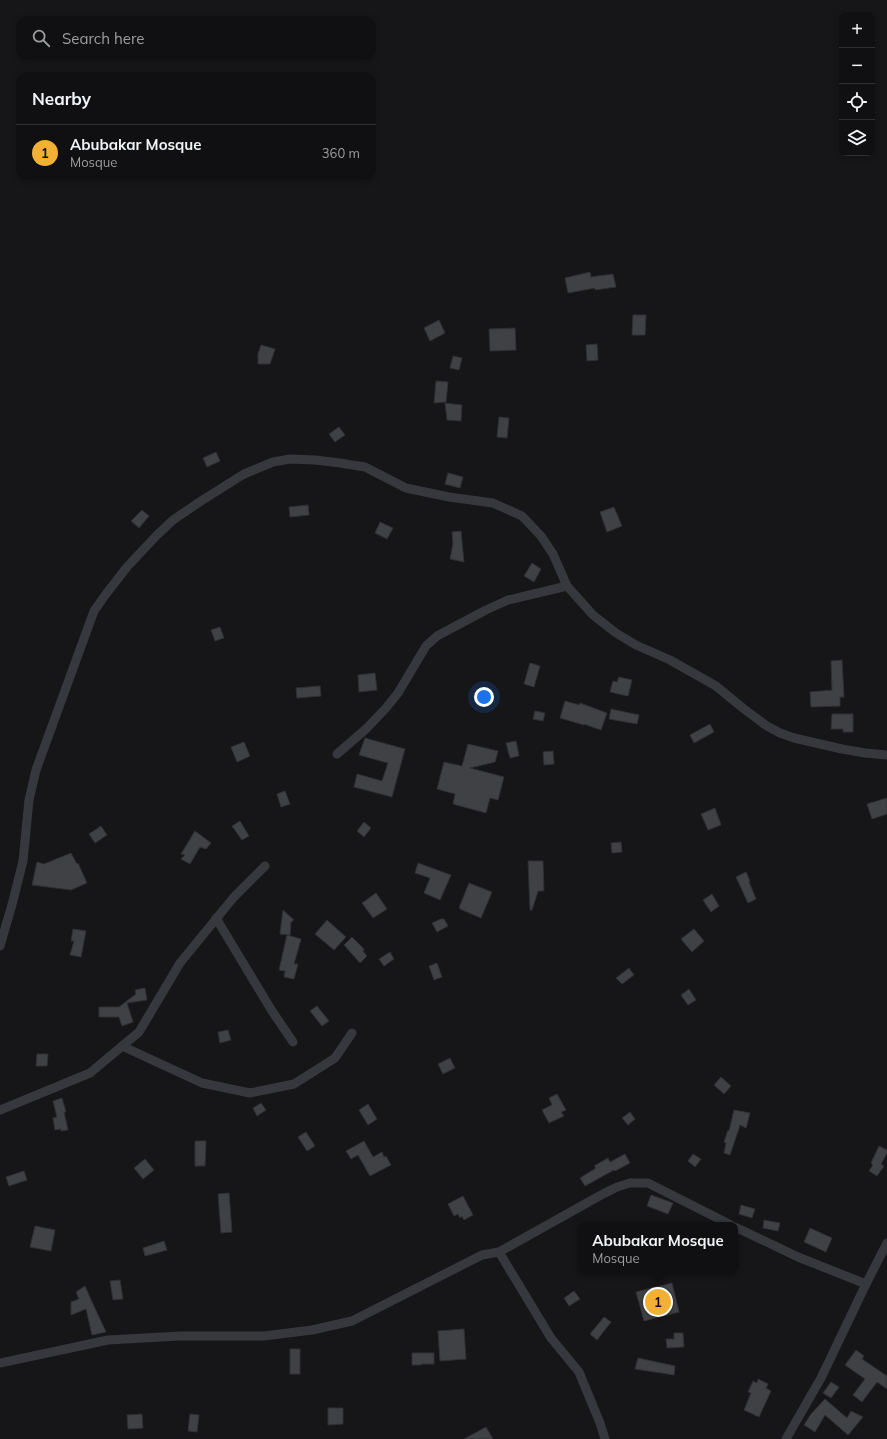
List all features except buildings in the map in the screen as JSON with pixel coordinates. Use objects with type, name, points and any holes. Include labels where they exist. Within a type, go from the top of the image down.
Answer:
[{"type":"street","points":[[0,946],[14,901],[23,861],[29,800],[36,770],[94,611],[127,567],[173,520],[244,474],[273,462],[290,459],[315,460],[365,467],[406,488],[449,497],[493,503],[522,516],[541,536],[553,554],[567,586],[593,615],[616,633],[636,645],[670,660],[716,686],[744,710],[767,726],[794,738],[821,745],[887,755]]},
{"type":"street","points":[[337,754],[366,729],[386,708],[398,693],[426,646],[437,636],[508,600],[567,586]]},
{"type":"street","points":[[0,1110],[90,1073],[139,1032],[180,963],[234,897],[265,866]]},
{"type":"street","points":[[216,918],[272,1011],[293,1042]]},
{"type":"street","points":[[122,1046],[202,1082],[250,1093],[294,1084],[335,1058],[352,1033]]},
{"type":"street","points":[[0,1363],[108,1340],[180,1336],[264,1336],[312,1330],[352,1321],[482,1255],[499,1252],[601,1195],[630,1183],[648,1183],[725,1222]]},
{"type":"street","points":[[738,1228],[798,1257],[866,1284]]},
{"type":"street","points":[[786,1439],[821,1378],[887,1244]]},
{"type":"street","points":[[499,1252],[552,1338],[579,1372],[605,1439]]},
{"type":"place","name":"Abubakar Mosque","points":[[658,1302]]}]
